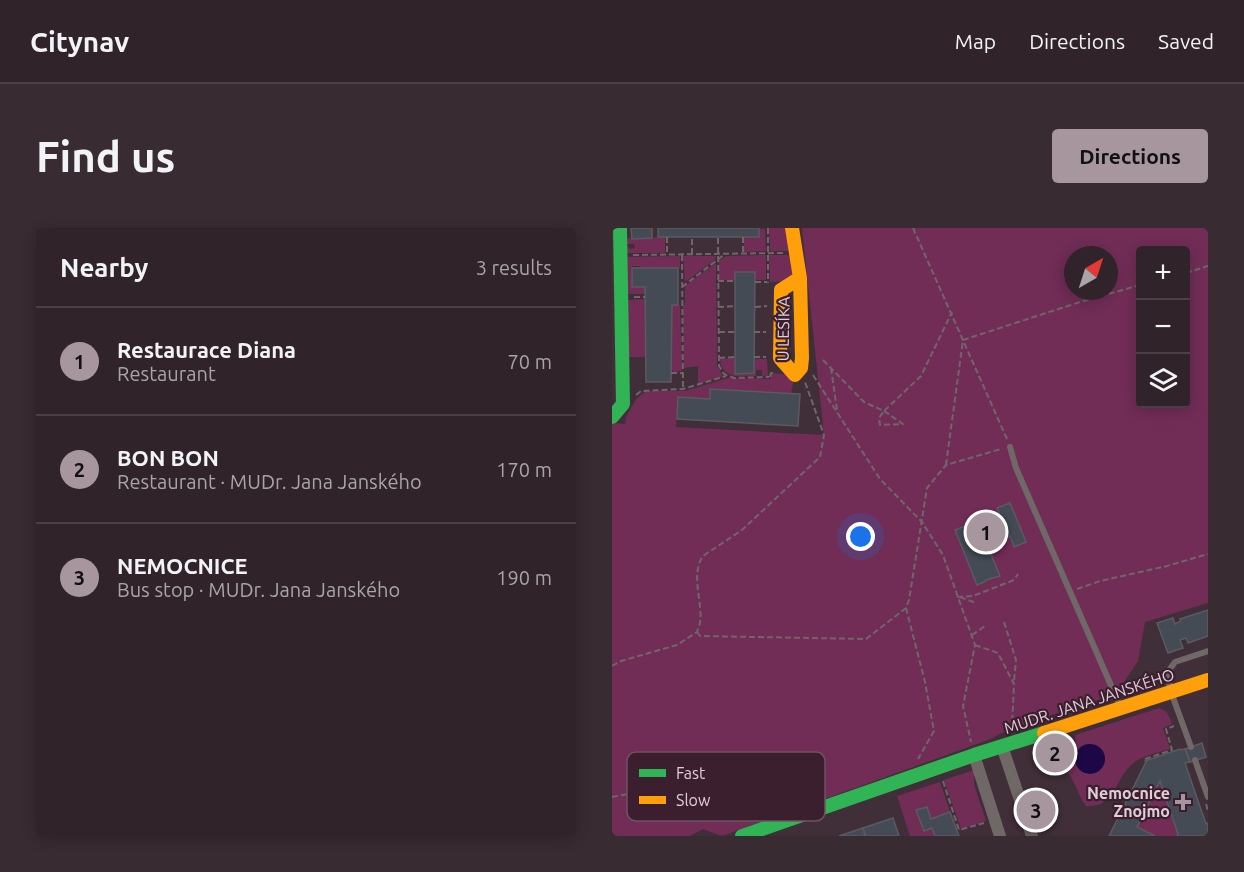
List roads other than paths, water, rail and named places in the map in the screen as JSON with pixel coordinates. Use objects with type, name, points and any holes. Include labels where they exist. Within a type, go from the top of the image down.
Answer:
[{"type":"street","points":[[612,417],[623,404],[620,228]]},
{"type":"street","name":"U LESÍKA","points":[[792,228],[800,278],[802,358],[798,371],[780,358],[781,290],[800,278]]},
{"type":"street","name":"MUDR. JANA JANSKÉHO","points":[[1032,836],[1002,746],[1208,680]]},
{"type":"street","points":[[825,806],[1002,746]]},
{"type":"street","points":[[974,755],[1000,836]]},
{"type":"street","points":[[742,836],[781,821]]},
{"type":"lane","points":[[1010,447],[1016,468],[1121,708]]},
{"type":"lane","points":[[1191,747],[1171,692],[1167,673],[1174,662],[1208,651]]},
{"type":"lane","points":[[1196,760],[1208,797]]},
{"type":"place","name":"Restaurace Diana","points":[[986,532]]},
{"type":"place","name":"BON BON","points":[[1055,753]]},
{"type":"place","name":"Nemocnice Znojmo","points":[[1183,802]]},
{"type":"place","name":"NEMOCNICE","points":[[1036,810]]}]
